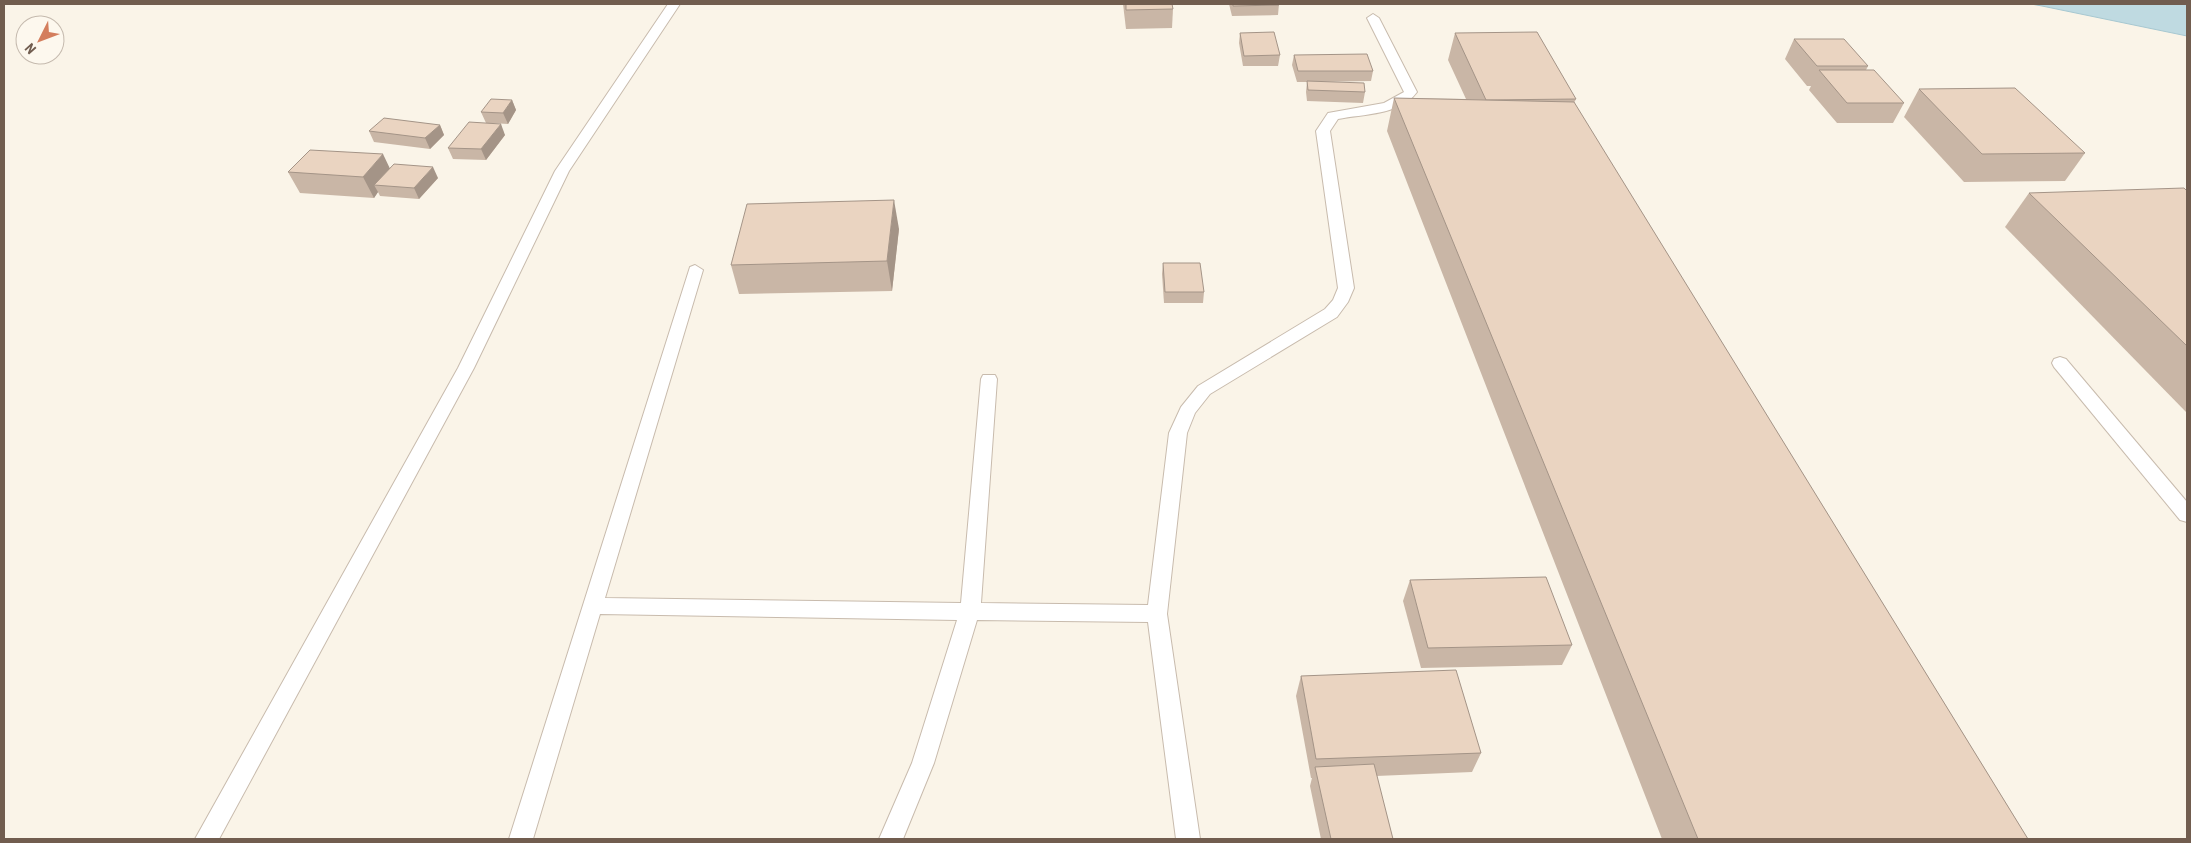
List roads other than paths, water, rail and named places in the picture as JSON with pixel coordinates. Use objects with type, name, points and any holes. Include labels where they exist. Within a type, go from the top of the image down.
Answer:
[{"type":"lane","points":[[208,839],[466,368],[562,171],[674,4]]},
{"type":"lane","points":[[1188,839],[1158,614],[1178,433],[1187,411],[1204,390],[1331,313],[1340,302],[1346,288],[1323,131],[1333,116],[1398,103],[1409,96],[1411,92],[1373,18]]},
{"type":"lane","points":[[521,839],[695,270]]},
{"type":"lane","points":[[2060,363],[2187,515]]},
{"type":"lane","points":[[891,839],[923,763],[970,611],[990,379]]},
{"type":"lane","points":[[593,606],[1158,614]]},
{"type":"water","points":[[2031,4],[2187,4],[2187,36],[2042,6]]}]
